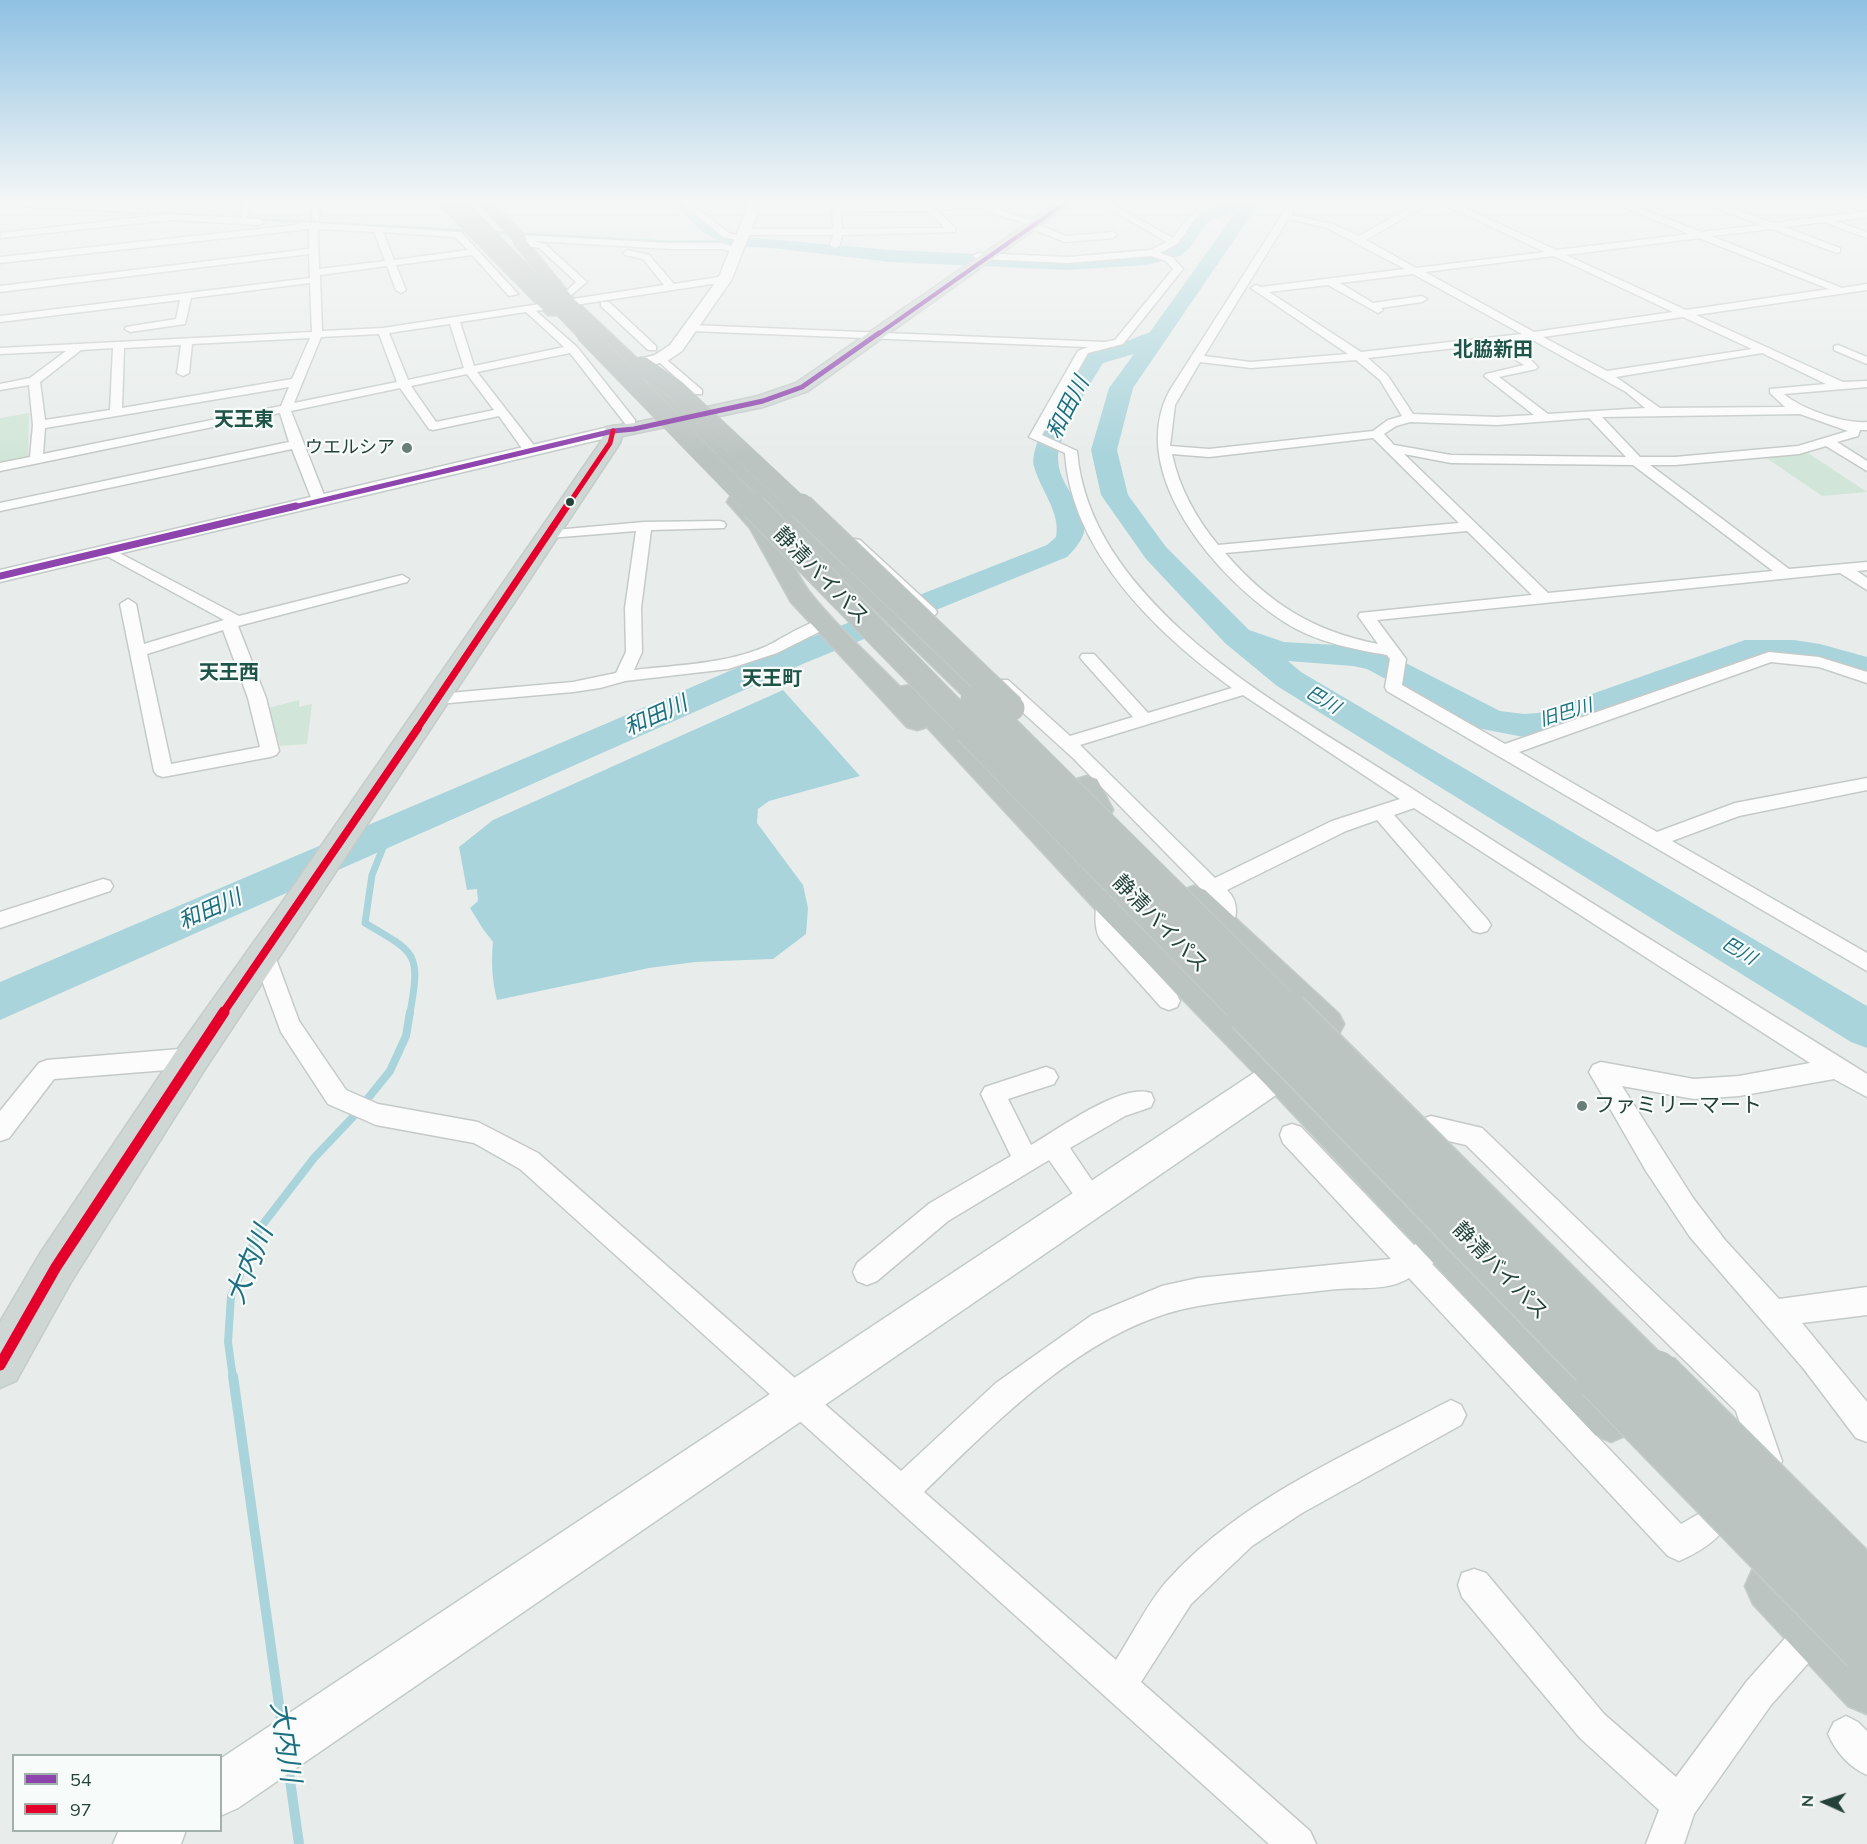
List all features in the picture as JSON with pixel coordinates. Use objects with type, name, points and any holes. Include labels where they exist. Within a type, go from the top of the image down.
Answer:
[{"type":"highway","points":[[531,285],[548,306],[677,418],[1093,798],[1338,1035],[1867,1560]]},
{"type":"highway","name":"静清バイパス","points":[[553,285],[641,361],[1867,1648]]},
{"type":"highway","points":[[558,285],[575,305],[719,428],[1019,715],[1093,798]]},
{"type":"highway","points":[[641,361],[677,418],[759,525],[800,597],[1030,841],[1107,901]]},
{"type":"highway","points":[[641,361],[646,411],[1107,901],[1279,1074],[1427,1253],[1711,1523],[1867,1687]]},
{"type":"highway","name":"静清バイパス","points":[[641,361],[801,529],[1867,1587]]},
{"type":"main road","points":[[0,1365],[56,1267],[192,1058],[344,839],[622,427],[677,418],[753,397],[793,382],[873,334],[943,285]]},
{"type":"street","points":[[0,289],[32,285]]},
{"type":"street","points":[[116,410],[122,344],[133,316],[186,297],[262,285]]},
{"type":"street","points":[[314,285],[317,335],[285,410],[319,500]]},
{"type":"street","points":[[399,285],[401,290]]},
{"type":"street","points":[[509,285],[513,294]]},
{"type":"street","points":[[575,305],[581,285]]},
{"type":"street","points":[[0,351],[52,343],[79,346],[383,331],[548,306],[575,305],[684,285]]},
{"type":"street","points":[[641,361],[673,351],[720,285]]},
{"type":"street","points":[[1165,285],[1119,342],[1084,351],[1035,437],[1071,451],[1071,472],[1084,513],[1099,543],[1149,606],[1200,655],[1246,689],[1416,801],[1867,1087]]},
{"type":"street","points":[[1242,285],[1182,380],[1166,413],[1164,449],[1171,478],[1186,511],[1214,550],[1239,576],[1293,621],[1317,632],[1395,655]]},
{"type":"street","points":[[1252,285],[1359,356],[1384,378],[1409,418]]},
{"type":"street","points":[[1261,290],[1304,285]]},
{"type":"street","points":[[1335,285],[1374,308],[1422,299]]},
{"type":"street","points":[[1380,285],[1407,301]]},
{"type":"street","points":[[1440,285],[1605,375],[1630,390],[1656,411]]},
{"type":"street","points":[[1624,285],[1842,386]]},
{"type":"street","points":[[1826,285],[1858,298]]},
{"type":"street","points":[[1197,358],[1251,365],[1359,356],[1532,336],[1867,287]]},
{"type":"street","points":[[107,306],[111,296]]},
{"type":"street","points":[[0,319],[63,316],[107,306],[133,316],[181,322],[186,297]]},
{"type":"street","points":[[0,576],[531,451],[622,427],[573,349],[547,328],[529,309]]},
{"type":"street","points":[[606,309],[641,361],[698,392]]},
{"type":"street","points":[[454,320],[470,370],[531,451]]},
{"type":"street","points":[[691,328],[1109,344]]},
{"type":"street","points":[[383,331],[404,385],[433,426],[501,412]]},
{"type":"street","points":[[183,373],[187,341]]},
{"type":"street","points":[[1492,341],[1532,367],[1491,376],[1544,416]]},
{"type":"street","points":[[0,387],[34,381],[79,346]]},
{"type":"street","points":[[1838,348],[1867,361]]},
{"type":"street","points":[[0,467],[573,349]]},
{"type":"street","points":[[1605,375],[1763,350]]},
{"type":"street","points":[[34,381],[39,425],[36,460]]},
{"type":"street","points":[[39,425],[116,410],[297,382]]},
{"type":"street","points":[[1861,427],[1801,410],[1787,403],[1774,391],[1867,384]]},
{"type":"street","points":[[1164,449],[1209,453],[1376,434],[1392,423],[1409,418],[1497,421],[1544,416],[1656,411],[1801,410]]},
{"type":"street","points":[[1592,414],[1637,460],[1785,573]]},
{"type":"street","points":[[677,418],[729,430],[883,567],[996,679],[1067,743],[1224,900],[1227,911],[1223,925]]},
{"type":"street","points":[[1391,448],[1451,459],[1675,461],[1799,450],[1854,433],[1861,427]]},
{"type":"street","points":[[1376,434],[1544,598]]},
{"type":"street","points":[[1827,441],[1867,466]]},
{"type":"street","points":[[0,507],[296,444]]},
{"type":"street","points":[[623,676],[633,652],[633,608],[644,525]]},
{"type":"street","points":[[549,534],[580,533],[644,525],[719,525]]},
{"type":"street","points":[[1214,550],[1471,526]]},
{"type":"street","points":[[108,551],[233,623],[257,698],[270,752],[163,771],[128,604]]},
{"type":"street","points":[[1867,566],[1366,616],[1395,655],[1393,687],[1867,963]]},
{"type":"street","points":[[1842,568],[1867,585]]},
{"type":"street","points":[[138,651],[233,623],[402,579]]},
{"type":"street","points":[[438,699],[573,687],[600,683],[623,676],[728,664],[771,650],[825,622]]},
{"type":"street","points":[[1088,657],[1145,720]]},
{"type":"street","points":[[1504,751],[1769,657],[1802,658],[1831,664],[1867,678]]},
{"type":"street","points":[[1067,743],[1246,689]]},
{"type":"street","points":[[1654,840],[1735,810],[1867,784]]},
{"type":"street","points":[[1212,888],[1339,826],[1416,801]]},
{"type":"street","points":[[1382,812],[1480,925]]},
{"type":"street","points":[[0,920],[103,886]]},
{"type":"street","points":[[1107,901],[1107,933],[1169,1001]]},
{"type":"street","points":[[264,956],[289,1025],[337,1097],[376,1114],[478,1133],[530,1161],[1297,1844]]},
{"type":"street","points":[[222,1789],[1338,1035]]},
{"type":"street","points":[[0,1130],[46,1070],[192,1058]]},
{"type":"street","points":[[1837,1068],[1739,1086],[1694,1089],[1601,1072],[1668,1182],[1701,1229],[1841,1390],[1867,1426]]},
{"type":"street","points":[[1026,1160],[993,1094],[1046,1077]]},
{"type":"street","points":[[867,1272],[939,1212],[1118,1107],[1142,1100]]},
{"type":"street","points":[[901,1492],[1006,1393],[1102,1325],[1162,1300],[1198,1292],[1340,1276],[1393,1273],[1427,1253],[1292,1135]]},
{"type":"street","points":[[1053,1145],[1092,1200]]},
{"type":"street","points":[[1775,1313],[1867,1301]]},
{"type":"street","points":[[1119,1686],[1179,1592],[1241,1535],[1291,1502],[1451,1415]]},
{"type":"street","points":[[1474,1585],[1592,1726],[1679,1804]]},
{"type":"street","points":[[1665,1844],[1679,1804],[1759,1693],[1814,1631],[1867,1604]]},
{"type":"street","points":[[140,1844],[157,1832]]},
{"type":"green space","points":[[29,413],[28,458],[0,463],[0,418]]},
{"type":"green space","points":[[1808,453],[1867,492],[1822,496],[1765,457]]},
{"type":"green space","points":[[299,700],[299,707],[312,704],[307,744],[280,746],[268,708]]},
{"type":"water","points":[[783,690],[860,776],[769,801],[758,809],[757,823],[803,885],[808,908],[806,934],[773,959],[695,962],[649,968],[497,1000],[492,971],[493,942],[470,908],[478,901],[477,889],[467,890],[459,847],[493,820]]},
{"type":"waterway","name":"巴川","points":[[1193,285],[1121,388],[1104,450],[1115,495],[1156,553],[1236,636],[1289,679],[1867,1029]]},
{"type":"waterway","name":"和田川","points":[[0,1002],[793,656],[1057,551],[1069,540],[1072,530],[1067,510],[1047,468],[1046,451],[1051,439],[1094,358],[1130,348],[1155,337]]},
{"type":"waterway","name":"旧巴川","points":[[1249,640],[1280,651],[1353,656],[1378,662],[1489,720],[1524,726],[1546,723],[1745,650],[1794,650],[1820,654],[1867,667]]},
{"type":"waterway","name":"大内川","points":[[390,830],[372,875],[365,923],[395,941],[411,956],[415,977],[410,1013]]},
{"type":"waterway","name":"大内川","points":[[233,1378],[228,1342],[231,1296],[260,1228],[314,1158],[352,1118],[390,1071],[406,1036],[410,1012]]},
{"type":"waterway","name":"大内川","points":[[233,1376],[282,1726]]},
{"type":"waterway","name":"大内川","points":[[288,1766],[299,1844]]},
{"type":"transit line","name":"54","points":[[0,576],[613,431],[634,429],[763,401],[802,387],[948,285]]},
{"type":"transit line","name":"97","points":[[0,1365],[56,1267],[192,1058],[293,913],[610,443],[613,431]]},
{"type":"place","name":"ウエルシア","points":[[407,448]]},
{"type":"place","name":"ファミリーマート","points":[[1582,1106]]},
{"type":"district","name":"北脇新田","points":[[1493,350]]},
{"type":"district","name":"天王東","points":[[244,420]]},
{"type":"district","name":"天王西","points":[[229,673]]},
{"type":"district","name":"天王町","points":[[772,679]]}]
